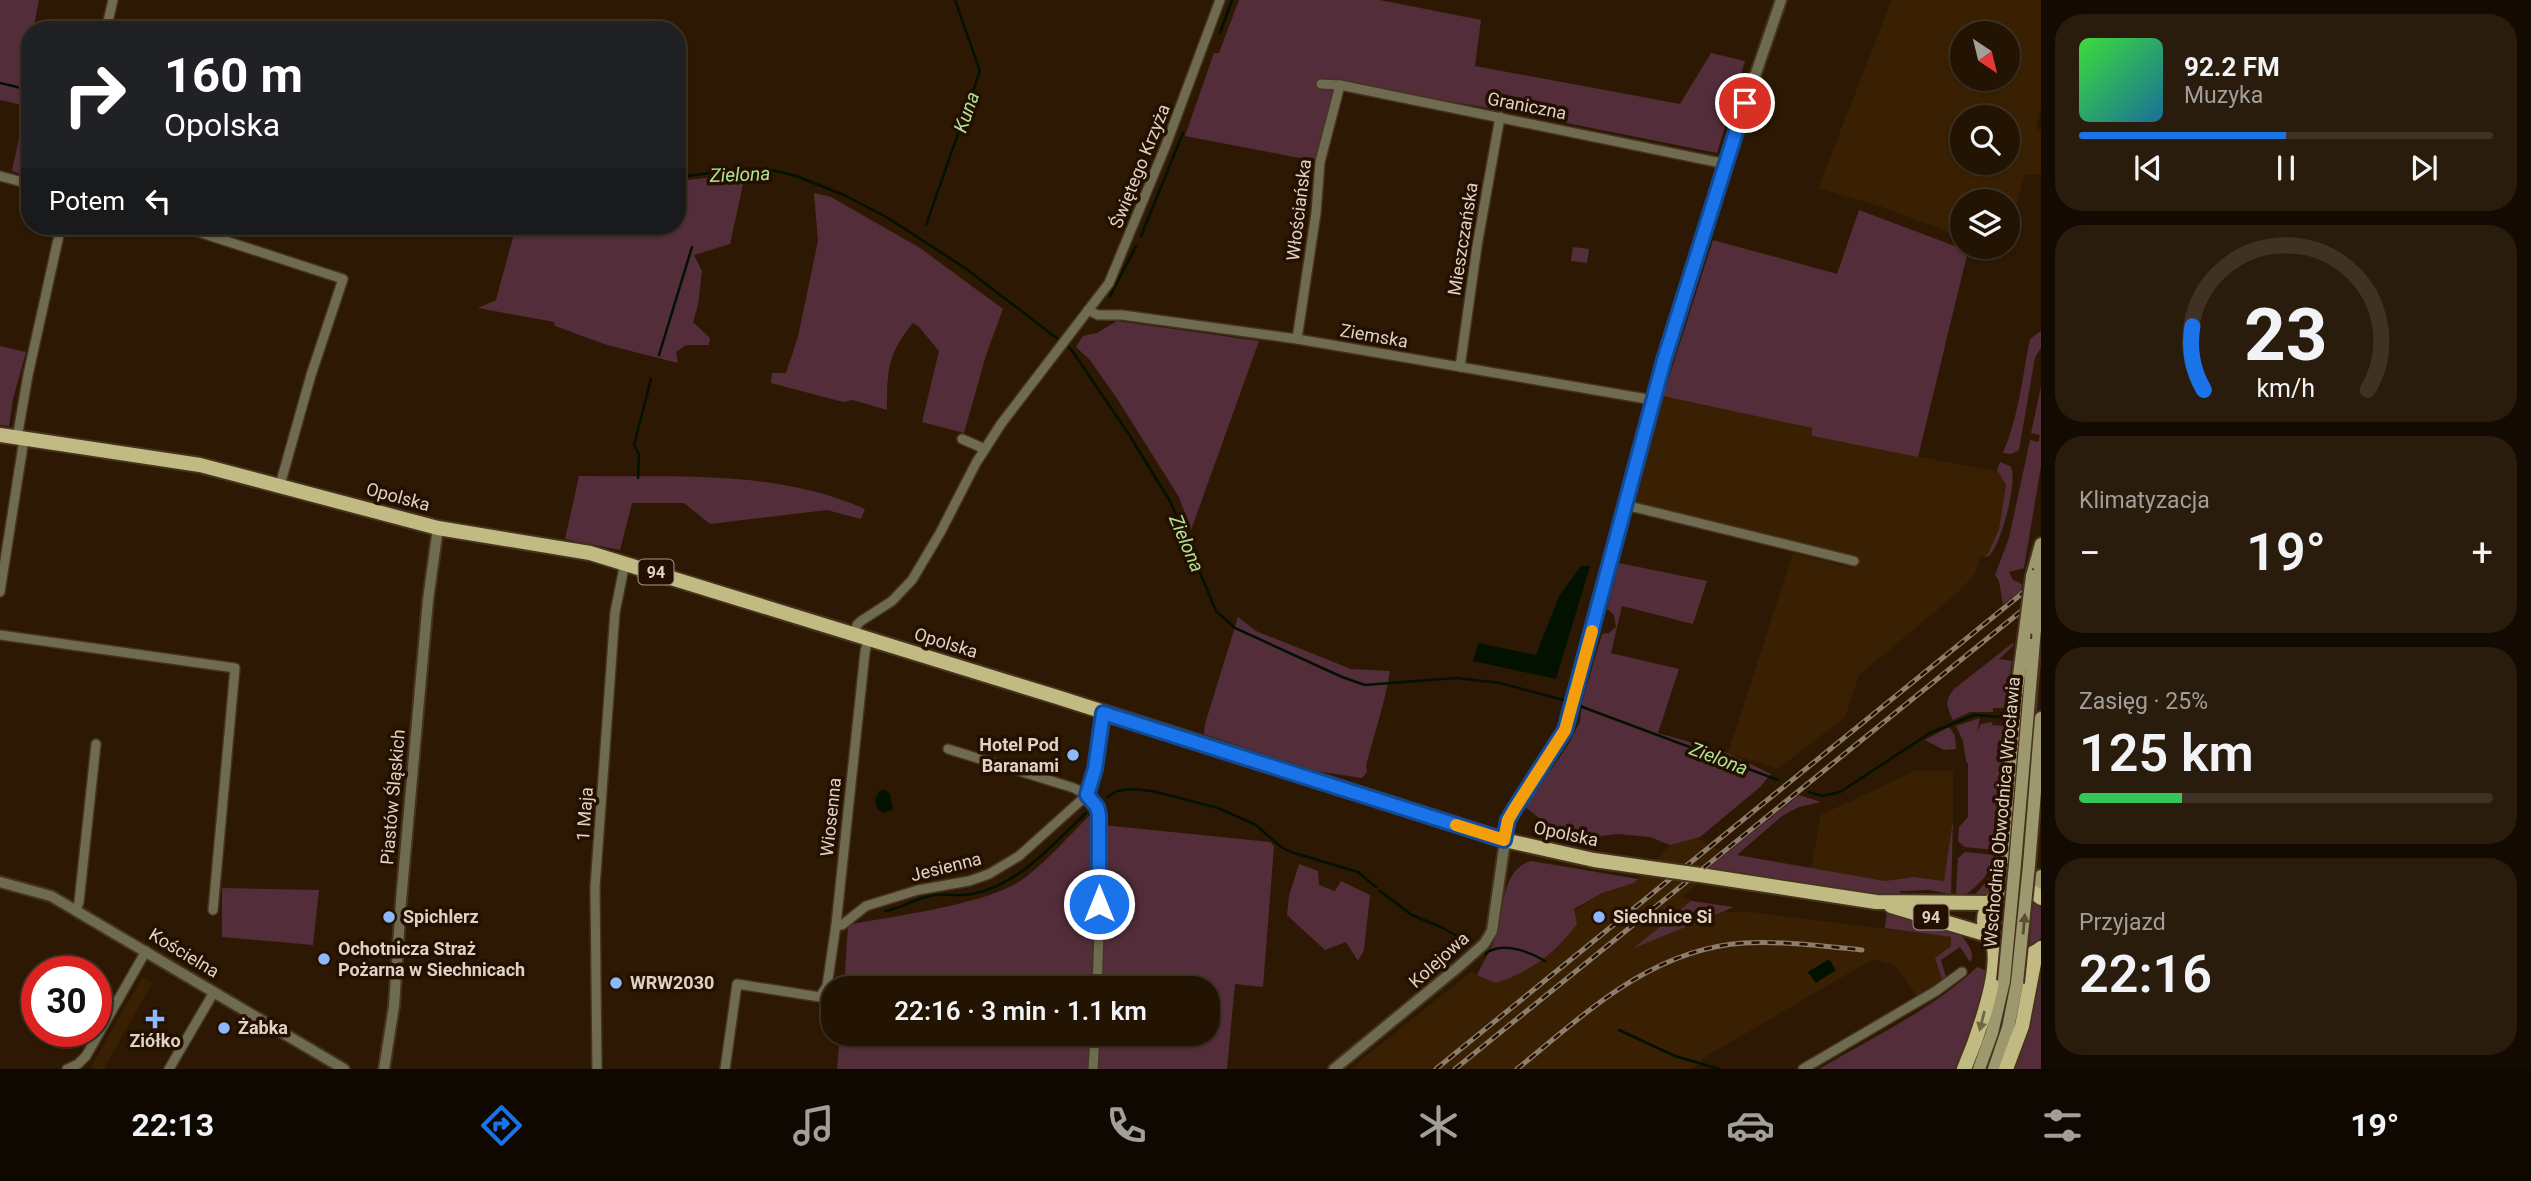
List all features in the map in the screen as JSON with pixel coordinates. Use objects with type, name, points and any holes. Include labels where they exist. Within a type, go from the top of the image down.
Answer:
[{"type":"main road","name":"Opolska","points":[[0,435],[200,465],[438,528],[568,549],[625,563],[1504,840],[1594,860],[1876,902],[1985,934]]},
{"type":"main road","points":[[2040,950],[2016,958],[1994,948],[1985,934],[1985,913],[1994,899],[2016,697],[2041,544]]},
{"type":"main road","name":"Wschodnia Obwodnica Wrocławia","points":[[2022,864],[2036,573],[2041,555]]},
{"type":"main road","name":"Wschodnia Obwodnica Wrocławia","points":[[1994,1069],[2008,1028],[2022,864],[2041,718]]},
{"type":"main road","points":[[2041,876],[2041,888]]},
{"type":"main road","name":"94","points":[[1994,899],[2007,890],[2022,889],[2041,898]]},
{"type":"main road","name":"Opolska","points":[[1876,902],[1994,899]]},
{"type":"main road","points":[[1964,1069],[1979,1032],[1993,970],[1994,948]]},
{"type":"main road","points":[[2007,1069],[2022,1026],[2035,958],[2040,950]]},
{"type":"main road","name":"Wschodnia Obwodnica Wrocławia","points":[[1979,1069],[2011,982]]},
{"type":"street","points":[[108,21],[113,0]]},
{"type":"street","name":"Świętego Krzyża","points":[[985,449],[1109,283],[1220,0]]},
{"type":"street","name":"Kolejowa","points":[[1334,1069],[1416,1004],[1484,944],[1492,931],[1508,820],[1560,739],[1569,718],[1653,400],[1726,164],[1781,0]]},
{"type":"street","name":"Graniczna","points":[[1321,84],[1340,85],[1726,164]]},
{"type":"street","name":"Włościańska","points":[[1297,340],[1316,213],[1320,162],[1340,85]]},
{"type":"street","name":"Mieszczańska","points":[[1460,367],[1477,246],[1500,117]]},
{"type":"street","points":[[0,176],[21,182]]},
{"type":"street","points":[[0,592],[28,375],[59,235]]},
{"type":"street","points":[[208,235],[343,279],[310,375],[280,485]]},
{"type":"street","name":"Ziemska","points":[[1088,310],[1098,315],[1122,315],[1297,340],[1653,400]]},
{"type":"street","points":[[861,637],[856,625],[892,601],[912,580],[985,449],[962,439]]},
{"type":"street","points":[[1625,505],[1854,561]]},
{"type":"street","name":"Piastów Śląskich","points":[[384,1069],[394,1006],[428,600],[438,528]]},
{"type":"street","name":"1 Maja","points":[[597,1069],[595,887],[615,612],[625,563]]},
{"type":"street","points":[[0,635],[235,668],[213,910]]},
{"type":"street","name":"Wiosenna","points":[[725,1069],[737,984],[820,998],[827,986],[836,925],[864,652],[861,637]]},
{"type":"street","points":[[1087,795],[1095,769],[1103,713]]},
{"type":"street","points":[[76,910],[96,744]]},
{"type":"street","points":[[948,749],[1074,788],[1087,795],[1097,807],[1097,976]]},
{"type":"street","name":"Jesienna","points":[[836,925],[842,925],[866,906],[918,890],[969,881],[1003,867],[1048,832],[1087,795]]},
{"type":"street","name":"Kościelna","points":[[0,882],[51,896],[344,1069]]},
{"type":"street","points":[[67,1069],[86,1056],[146,951]]},
{"type":"street","points":[[1803,1069],[1962,972]]},
{"type":"street","points":[[169,1069],[214,992]]},
{"type":"street","points":[[1093,1069],[1094,1046]]},
{"type":"shaded area","points":[[0,0],[39,0],[35,21],[21,21],[21,105],[0,101]]},
{"type":"shaded area","points":[[1239,0],[1380,0],[1481,20],[1475,66],[1680,104],[1711,53],[1745,61],[1717,153],[1511,112],[1326,80],[1334,90],[1320,162],[1185,136],[1214,53],[1219,53]]},
{"type":"shaded area","points":[[1892,0],[2041,0],[2041,107],[2036,128],[2041,131],[2041,174],[2024,175],[2020,190],[1950,189],[1950,232],[1880,206],[1818,188]]},
{"type":"shaded area","points":[[21,129],[21,174],[12,171]]},
{"type":"shaded area","points":[[726,176],[744,180],[730,244],[694,255],[702,271],[693,322],[710,338],[709,345],[686,345],[676,352],[678,363],[607,345],[555,326],[554,322],[478,308],[496,300],[514,235],[686,235],[686,180]]},
{"type":"shaded area","points":[[814,193],[831,197],[920,248],[1003,309],[986,355],[964,433],[922,422],[939,351],[913,323],[898,344],[890,364],[887,410],[853,400],[843,402],[771,383],[772,373],[786,373],[798,337],[818,241]]},
{"type":"shaded area","points":[[1859,210],[1950,244],[1950,259],[1966,259],[1918,457],[1812,436],[1812,428],[1663,396],[1713,240],[1837,274]]},
{"type":"shaded area","points":[[1573,247],[1589,249],[1587,263],[1571,261]]},
{"type":"shaded area","points":[[1117,321],[1259,341],[1191,530],[1179,497],[1118,400],[1090,360],[1076,347],[1083,336],[1097,333]]},
{"type":"shaded area","points":[[2041,331],[2041,348],[2035,357],[2019,450],[2011,454],[2003,453],[2016,411],[2030,339]]},
{"type":"shaded area","points":[[0,346],[26,352],[13,399],[9,426],[0,425]]},
{"type":"shaded area","points":[[2041,387],[2041,466],[2024,568],[2009,572],[2013,580],[2022,584],[2021,591],[2003,604],[1999,581],[1995,575],[2009,538],[2030,440],[2038,442],[2040,435],[2031,433]]},
{"type":"shaded area","points":[[1663,396],[1812,428],[1812,436],[1998,472],[2006,485],[1999,529],[1988,555],[1980,556],[1975,574],[1956,594],[1859,675],[1845,717],[1778,769],[1728,753],[1793,553],[1852,568],[1855,557],[1635,504]]},
{"type":"shaded area","points":[[2000,462],[2010,466],[2012,472],[2011,495],[1996,545],[1990,555],[1983,557],[1988,554],[1999,529],[2006,485],[1997,470]]},
{"type":"shaded area","points":[[579,476],[725,478],[761,482],[831,496],[865,509],[861,519],[827,510],[710,524],[684,503],[632,503],[620,550],[565,539]]},
{"type":"shaded area","points":[[1619,563],[1707,581],[1693,624],[1622,606],[1611,653],[1679,669],[1658,733],[1728,753],[1771,774],[1760,787],[1700,837],[1670,845],[1650,837],[1618,834],[1581,838],[1547,824],[1525,807],[1568,745],[1580,722],[1582,702],[1602,634],[1609,633],[1616,627],[1614,615],[1607,609]]},
{"type":"shaded area","points":[[1581,566],[1590,566],[1556,679],[1473,661],[1478,643],[1536,655],[1559,596]]},
{"type":"shaded area","points":[[1238,617],[1256,631],[1351,669],[1390,671],[1366,766],[1367,772],[1362,778],[1316,771],[1204,734]]},
{"type":"shaded area","points":[[2041,625],[2041,661],[2024,865],[2021,865]]},
{"type":"shaded area","points":[[2014,642],[1999,659],[2012,661],[2004,708],[1993,708],[1993,712],[1970,712],[1953,720],[1948,704],[1954,689]]},
{"type":"shaded area","points":[[1980,718],[1977,732],[1981,724],[1992,722],[1992,725],[2004,726],[1994,850],[1965,847],[1958,841],[1959,827],[1968,817],[1968,764],[1963,741],[1956,726]]},
{"type":"shaded area","points":[[1950,728],[1955,736],[1956,749],[1944,750],[1925,740]]},
{"type":"shaded area","points":[[1915,771],[1953,771],[1953,820],[1944,881],[1913,877],[1885,881],[1811,869],[1821,815]]},
{"type":"shaded area","points":[[885,790],[890,794],[893,809],[884,813],[877,809],[875,799],[879,791]]},
{"type":"shaded area","points":[[1799,795],[1821,802],[1799,807],[1782,816],[1737,855],[1885,881],[1913,877],[1944,881],[1953,820],[1951,894],[1929,890],[1900,891],[1901,895],[1894,896],[1851,893],[1707,869]]},
{"type":"shaded area","points":[[1089,816],[1094,819],[1093,976],[845,976],[848,925],[915,913],[990,895],[1010,887],[1043,863]]},
{"type":"shaded area","points":[[1103,825],[1270,842],[1274,846],[1263,987],[1235,984],[1227,1069],[1097,1069],[1098,1046],[1220,1046],[1220,976],[1102,976],[1106,873]]},
{"type":"shaded area","points":[[1694,837],[1732,856],[1682,897],[1729,912],[1751,912],[1951,937],[1951,946],[1935,958],[1942,979],[1917,996],[1896,966],[1873,959],[1705,1057],[1693,1069],[1350,1069],[1472,971],[1477,975],[1602,893],[1634,883],[1670,845]]},
{"type":"shaded area","points":[[1965,852],[1994,855],[1983,878],[1964,896],[1957,895],[1956,891],[1958,858]]},
{"type":"shaded area","points":[[1531,861],[1638,879],[1634,883],[1602,893],[1574,909],[1577,924],[1551,953],[1521,973],[1496,983],[1477,975],[1493,944],[1508,884],[1521,866]]},
{"type":"shaded area","points":[[1996,862],[1993,891],[1985,898],[1973,897],[1991,876]]},
{"type":"shaded area","points":[[1299,864],[1318,871],[1319,885],[1335,891],[1341,881],[1370,895],[1364,950],[1358,961],[1346,942],[1325,950],[1287,915],[1289,896]]},
{"type":"shaded area","points":[[222,888],[319,890],[313,945],[222,937]]},
{"type":"shaded area","points":[[2005,897],[2001,946],[1989,929],[1992,911]]},
{"type":"shaded area","points":[[2033,900],[2041,908],[2041,938],[2029,948]]},
{"type":"shaded area","points":[[1691,901],[1734,907],[1634,948]]},
{"type":"shaded area","points":[[1887,912],[1960,930],[1971,950],[1970,962],[1960,947],[1941,960],[1946,977],[1942,979],[1935,958],[1951,946],[1951,937],[1885,928]]},
{"type":"shaded area","points":[[1829,959],[1836,970],[1816,983],[1808,972]]},
{"type":"shaded area","points":[[1977,967],[1989,972],[1985,994],[1960,1069],[1819,1069],[1921,1010]]},
{"type":"shaded area","points":[[2041,977],[2041,1069],[2012,1069],[2036,979]]},
{"type":"shaded area","points":[[142,978],[152,983],[104,1069],[94,1069],[91,1067],[102,1047],[112,1047],[112,1030]]},
{"type":"shaded area","points":[[839,1046],[1089,1046],[1088,1069],[837,1069]]},
{"type":"waterway","name":"Kuna","points":[[926,225],[980,71],[955,0]]},
{"type":"waterway","points":[[1220,33],[1232,0]]},
{"type":"waterway","name":"Zielona","points":[[0,83],[21,88]]},
{"type":"waterway","points":[[1141,236],[1183,133]]},
{"type":"waterway","name":"Zielona","points":[[686,176],[746,169],[771,170],[796,176],[844,195],[888,218],[965,268],[1071,349],[1130,436],[1171,503],[1216,611],[1235,628],[1365,685],[1456,678],[1500,683],[1571,702]]},
{"type":"waterway","points":[[1110,296],[1136,246]]},
{"type":"waterway","points":[[659,355],[692,247]]},
{"type":"waterway","points":[[638,478],[639,454],[634,445],[651,379]]},
{"type":"waterway","name":"Zielona","points":[[1577,705],[1778,780]]},
{"type":"waterway","name":"Zielona","points":[[1809,792],[1822,796],[1840,792],[1930,733],[1974,715],[2000,717]]},
{"type":"waterway","points":[[1107,797],[1117,791],[1132,789],[1152,791],[1218,808],[1256,825],[1281,847],[1358,872],[1376,887]]},
{"type":"waterway","points":[[885,911],[930,896],[973,894],[990,889],[1035,861],[1086,813]]},
{"type":"waterway","points":[[1380,891],[1412,915],[1469,943]]},
{"type":"waterway","points":[[1485,954],[1499,948],[1507,948],[1523,951],[1545,961]]},
{"type":"waterway","points":[[1619,1030],[1675,1056],[1719,1069]]},
{"type":"railway","points":[[1436,1069],[2041,578]]},
{"type":"railway","points":[[1455,1069],[2041,595]]},
{"type":"railway","points":[[1517,1069],[1621,988],[1679,957],[1710,948],[1744,943],[1788,943],[1862,950]]},
{"type":"slow traffic","points":[[1456,825],[1504,840],[1508,820],[1565,730],[1592,631]]},
{"type":"place","name":"Hotel Pod Baranami","points":[[1073,755]]},
{"type":"place","name":"Spichlerz","points":[[389,917]]},
{"type":"place","name":"Siechnice Si","points":[[1599,917]]},
{"type":"place","name":"Ochotnicza Straż Pożarna w Siechnicach","points":[[324,959]]},
{"type":"place","name":"WRW2030","points":[[616,983]]},
{"type":"place","name":"Ziółko","points":[[155,1019]]},
{"type":"place","name":"Żabka","points":[[224,1028]]},
{"type":"route","points":[[1099,904],[1099,815],[1097,807],[1087,795],[1095,769],[1103,713],[1504,840],[1508,820],[1565,730],[1664,360],[1745,103]]}]
